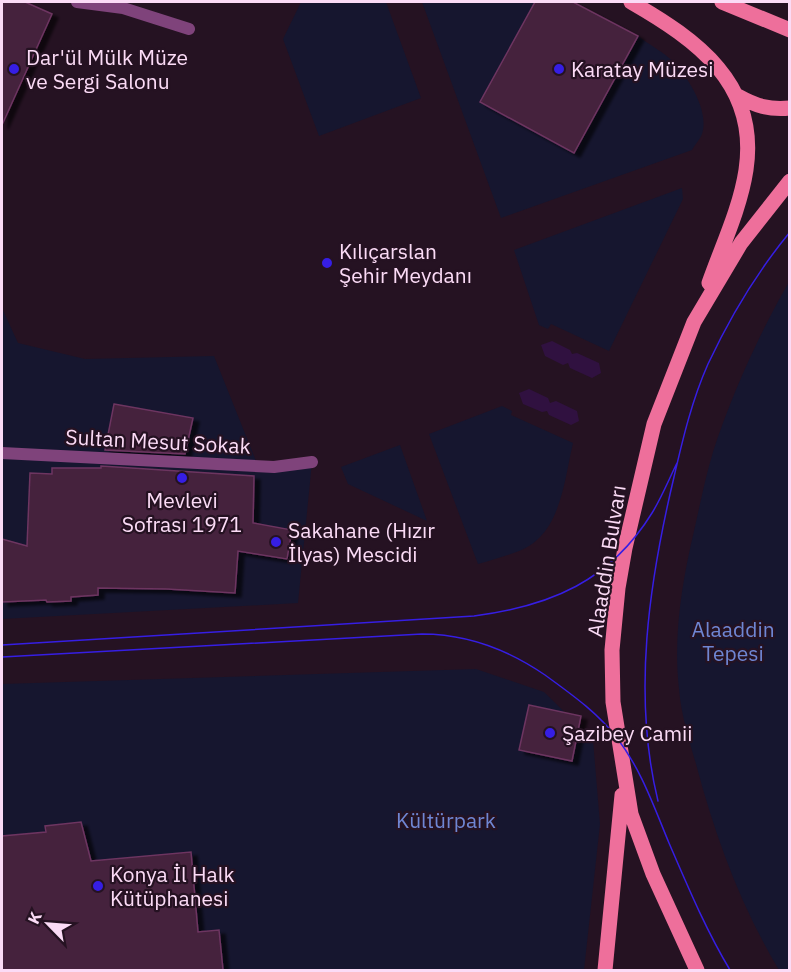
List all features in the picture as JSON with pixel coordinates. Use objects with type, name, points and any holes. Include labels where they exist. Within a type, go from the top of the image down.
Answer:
[{"type":"main road","points":[[631,2],[661,20],[700,50],[730,81],[738,96],[747,132],[746,170],[736,210],[694,322]]},
{"type":"main road","points":[[722,2],[789,31]]},
{"type":"main road","points":[[738,96],[759,107],[776,110],[789,108]]},
{"type":"main road","name":"Alaaddin Bulvarı","points":[[697,970],[647,857],[631,814],[613,692],[612,650],[618,588],[654,424],[694,322],[741,243],[789,181]]},
{"type":"main road","points":[[605,970],[624,777]]},
{"type":"street","points":[[77,2],[123,8],[189,29]]},
{"type":"street","name":"Sultan Mesut Sokak","points":[[2,453],[274,467],[312,462]]},
{"type":"green space","points":[[301,2],[386,2],[421,98],[319,136],[283,39]]},
{"type":"green space","points":[[422,2],[535,2],[480,102],[574,153],[638,36],[669,58],[689,82],[703,114],[702,134],[692,150],[501,218]]},
{"type":"green space","points":[[682,188],[683,199],[609,351],[551,324],[548,329],[539,325],[514,250]]},
{"type":"green space","name":"Alaaddin Tepesi","points":[[789,282],[790,970],[779,970],[741,896],[712,818],[683,717],[677,649],[686,570],[713,452],[747,365]]},
{"type":"green space","points":[[2,308],[18,343],[85,359],[214,356],[258,466],[312,462],[298,603],[2,619]]},
{"type":"green space","points":[[502,406],[512,411],[511,415],[573,443],[563,490],[552,520],[544,533],[519,551],[478,564],[429,434]]},
{"type":"green space","points":[[400,445],[427,521],[348,484],[341,467]]},
{"type":"green space","name":"Kültürpark","points":[[476,669],[544,692],[593,740],[600,824],[584,970],[2,970],[2,684]]},
{"type":"shaded area","points":[[552,341],[570,350],[572,354],[577,353],[599,363],[601,373],[592,378],[570,368],[568,363],[563,365],[545,356],[541,345]]},
{"type":"shaded area","points":[[529,389],[548,398],[550,403],[556,401],[577,411],[579,421],[571,425],[549,415],[547,411],[542,412],[523,404],[519,393]]},
{"type":"building","name":"Dar'ül Mülk Müze ve Sergi Salonu","points":[[2,2],[25,2],[52,14],[2,125]]},
{"type":"building","name":"Karatay Müzesi","points":[[535,2],[573,2],[638,36],[574,153],[480,102]]},
{"type":"building","points":[[114,404],[193,418],[185,454],[105,450]]},
{"type":"building","points":[[101,466],[254,476],[253,523],[292,530],[287,559],[238,551],[235,593],[98,588],[98,595],[71,597],[71,601],[2,602],[2,539],[27,546],[30,473],[52,474],[52,468],[101,468]]},
{"type":"building","name":"Şazibey Camii","points":[[529,705],[581,716],[572,761],[519,750]]},
{"type":"building","name":"Konya İl Halk Kütüphanesi","points":[[81,822],[91,861],[191,852],[198,932],[219,930],[223,970],[2,970],[2,836],[46,832],[45,826]]},
{"type":"tram line","points":[[658,801],[650,761],[646,720],[647,639],[657,557],[674,477],[684,434],[708,364],[745,295],[790,232]]},
{"type":"tram line","points":[[2,645],[474,616],[528,605],[576,586],[598,573],[617,556],[635,537],[652,513],[677,463]]},
{"type":"tram line","points":[[2,657],[422,634],[471,640],[502,651],[531,666],[564,689],[592,712],[626,750],[640,775],[698,908],[730,970]]},
{"type":"place","name":"Dar'ül Mülk Müze ve Sergi Salonu","points":[[14,69]]},
{"type":"place","name":"Karatay Müzesi","points":[[559,69]]},
{"type":"place","name":"Kılıçarslan Şehir Meydanı","points":[[327,263]]},
{"type":"place","name":"Mevlevi Sofrası 1971","points":[[182,478]]},
{"type":"place","name":"Sakahane (Hızır İlyas) Mescidi","points":[[276,542]]},
{"type":"place","name":"Şazibey Camii","points":[[550,733]]},
{"type":"place","name":"Konya İl Halk Kütüphanesi","points":[[98,886]]}]
